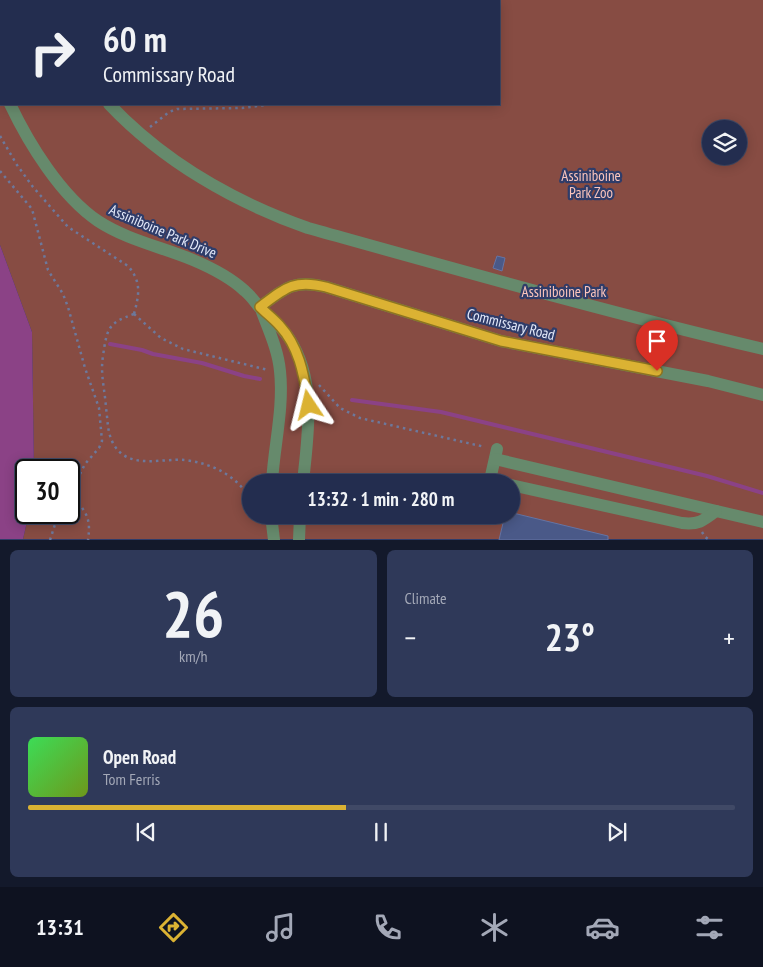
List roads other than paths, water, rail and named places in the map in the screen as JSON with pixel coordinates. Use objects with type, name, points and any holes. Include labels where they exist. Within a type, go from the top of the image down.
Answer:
[{"type":"street","name":"Assiniboine Park Drive","points":[[11,105],[29,140],[48,168],[67,192],[97,220],[142,242],[216,270],[245,291],[280,326],[290,339],[301,364],[309,405],[304,474]]},
{"type":"street","points":[[110,105],[168,156],[254,207],[290,222],[664,326],[763,349]]},
{"type":"street","name":"Commissary Road","points":[[260,307],[287,288],[300,283],[317,284],[501,341],[708,381],[763,395]]},
{"type":"street","name":"Assiniboine Park Drive","points":[[260,307],[275,348],[280,373],[273,474]]},
{"type":"street","points":[[491,474],[496,454],[584,480],[763,522]]},
{"type":"street","points":[[580,501],[584,480]]},
{"type":"street","points":[[520,487],[693,524],[705,520],[716,511]]},
{"type":"street","points":[[273,524],[274,540]]},
{"type":"street","points":[[299,540],[300,524]]},
{"type":"waterway","points":[[110,344],[202,363],[260,379]]},
{"type":"waterway","points":[[352,400],[441,412],[707,476],[763,493]]},
{"type":"park label","name":"Assiniboine Park Zoo","points":[[591,184]]},
{"type":"park label","name":"Assiniboine Park","points":[[564,291]]}]
